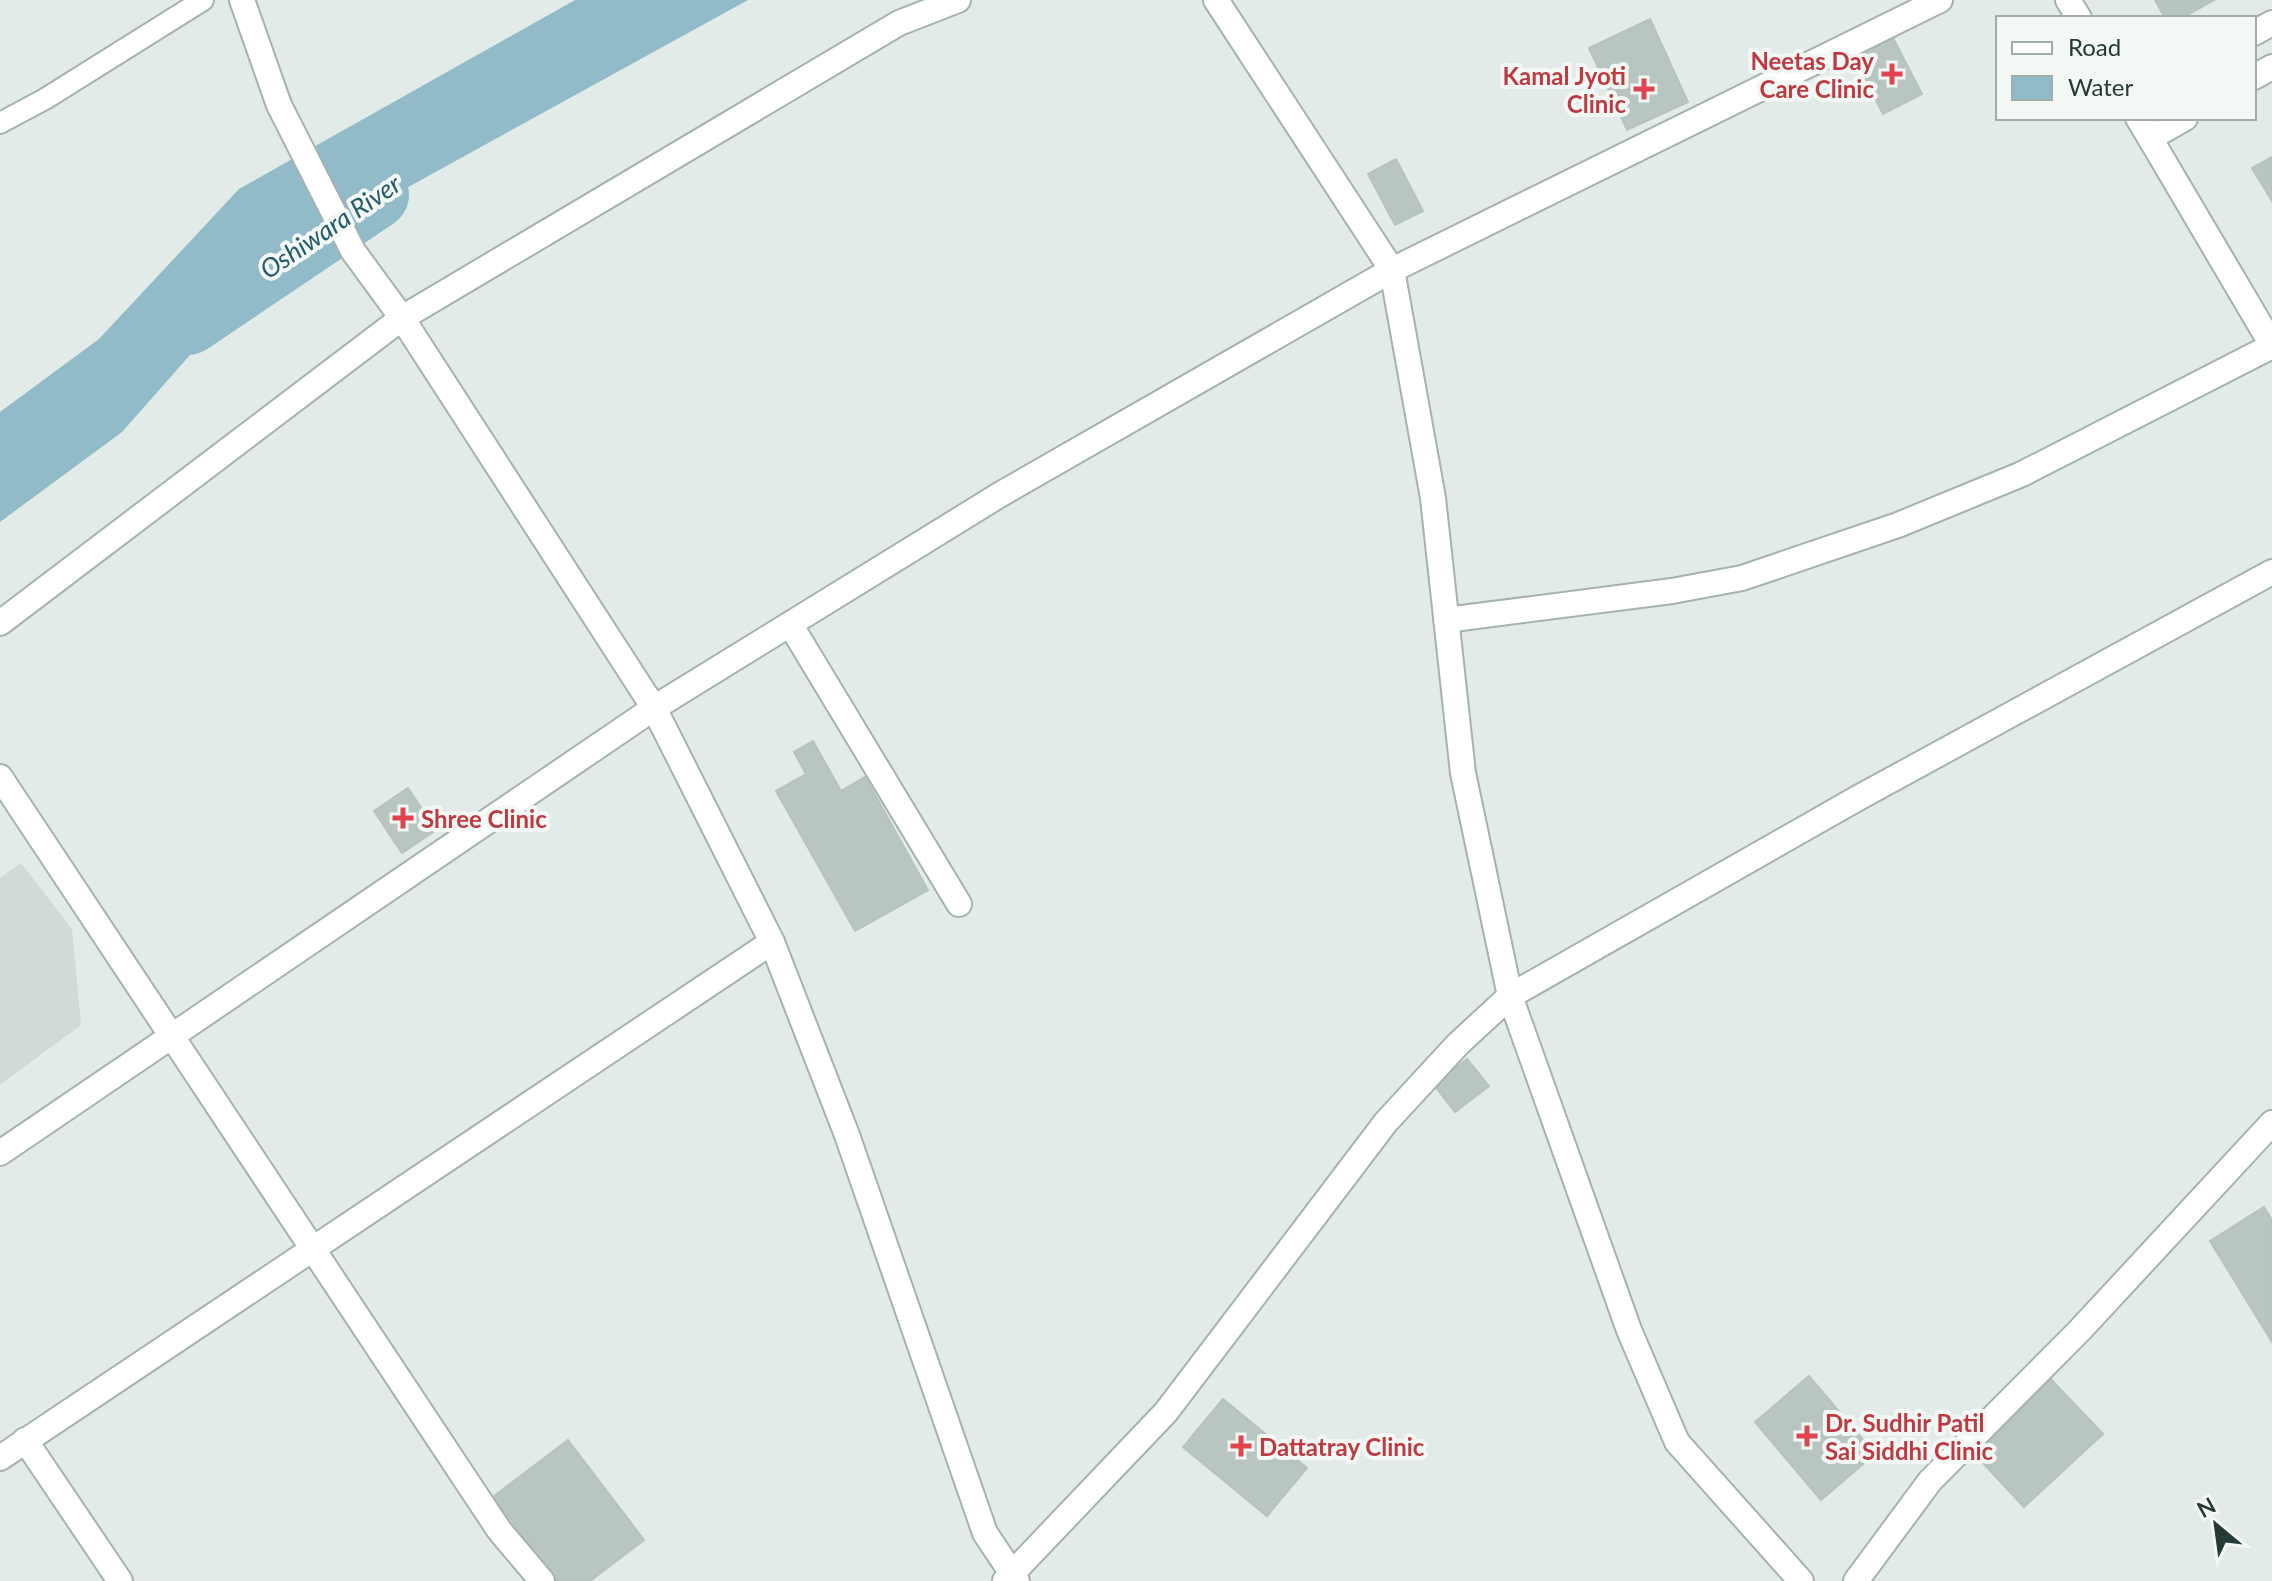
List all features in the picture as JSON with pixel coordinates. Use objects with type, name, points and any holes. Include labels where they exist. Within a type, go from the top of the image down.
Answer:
[{"type":"street","points":[[242,0],[279,105],[353,251],[402,318],[654,708],[772,942],[847,1135],[985,1533],[1011,1579],[1166,1412],[1386,1122],[1458,1044],[1510,996],[1858,798],[2272,572]]},
{"type":"street","points":[[0,623],[402,318],[899,23],[958,0]]},
{"type":"street","points":[[1216,0],[1392,270],[1433,498],[1463,773],[1510,996],[1629,1330],[1677,1442],[1801,1581]]},
{"type":"street","points":[[0,1153],[654,708],[1001,494],[1392,270],[1940,0]]},
{"type":"street","points":[[1446,620],[1672,591],[1742,578],[1898,525],[2022,474],[2272,345],[2144,128],[2177,120]]},
{"type":"street","points":[[790,624],[959,904]]},
{"type":"street","points":[[0,777],[499,1530],[542,1581]]},
{"type":"street","points":[[0,1458],[772,942]]},
{"type":"street","points":[[1856,1581],[1930,1481],[2080,1330],[2272,1123]]},
{"type":"street","points":[[25,1440],[120,1581]]},
{"type":"lane","points":[[0,123],[45,99],[203,0]]},
{"type":"shaded area","points":[[21,863],[72,929],[81,1025],[0,1085],[0,878]]},
{"type":"water","points":[[575,0],[748,0],[272,262],[122,432],[0,522],[0,412],[99,339],[239,189]]},
{"type":"building","points":[[2155,0],[2214,0],[2186,16],[2164,16]]},
{"type":"building","points":[[1650,19],[1688,102],[1627,130],[1589,48]]},
{"type":"building","points":[[1890,32],[1922,94],[1883,114],[1851,53]]},
{"type":"building","points":[[2272,157],[2272,201],[2252,168]]},
{"type":"building","points":[[1396,159],[1423,211],[1395,225],[1368,174]]},
{"type":"building","points":[[813,741],[841,791],[865,777],[928,890],[855,931],[776,791],[806,774],[794,752]]},
{"type":"building","points":[[408,788],[436,830],[402,853],[374,811]]},
{"type":"building","points":[[1467,1059],[1489,1086],[1455,1112],[1434,1085]]},
{"type":"building","points":[[2264,1207],[2272,1220],[2272,1342],[2210,1241]]},
{"type":"building","points":[[2046,1374],[2103,1434],[2024,1507],[1967,1446]]},
{"type":"building","points":[[1809,1376],[1875,1454],[1821,1500],[1755,1422]]},
{"type":"building","points":[[1223,1399],[1307,1468],[1267,1516],[1183,1447]]},
{"type":"building","points":[[568,1440],[644,1540],[590,1581],[557,1581],[493,1497]]},
{"type":"waterway","name":"Oshiwara River","points":[[188,321],[375,195]]},
{"type":"place","name":"Neetas Day Care Clinic","points":[[1892,74]]},
{"type":"place","name":"Kamal Jyoti Clinic","points":[[1644,89]]},
{"type":"place","name":"Shree Clinic","points":[[403,818]]},
{"type":"place","name":"Dr. Sudhir Patil Sai Siddhi Clinic","points":[[1807,1436]]},
{"type":"place","name":"Dattatray Clinic","points":[[1241,1446]]}]
